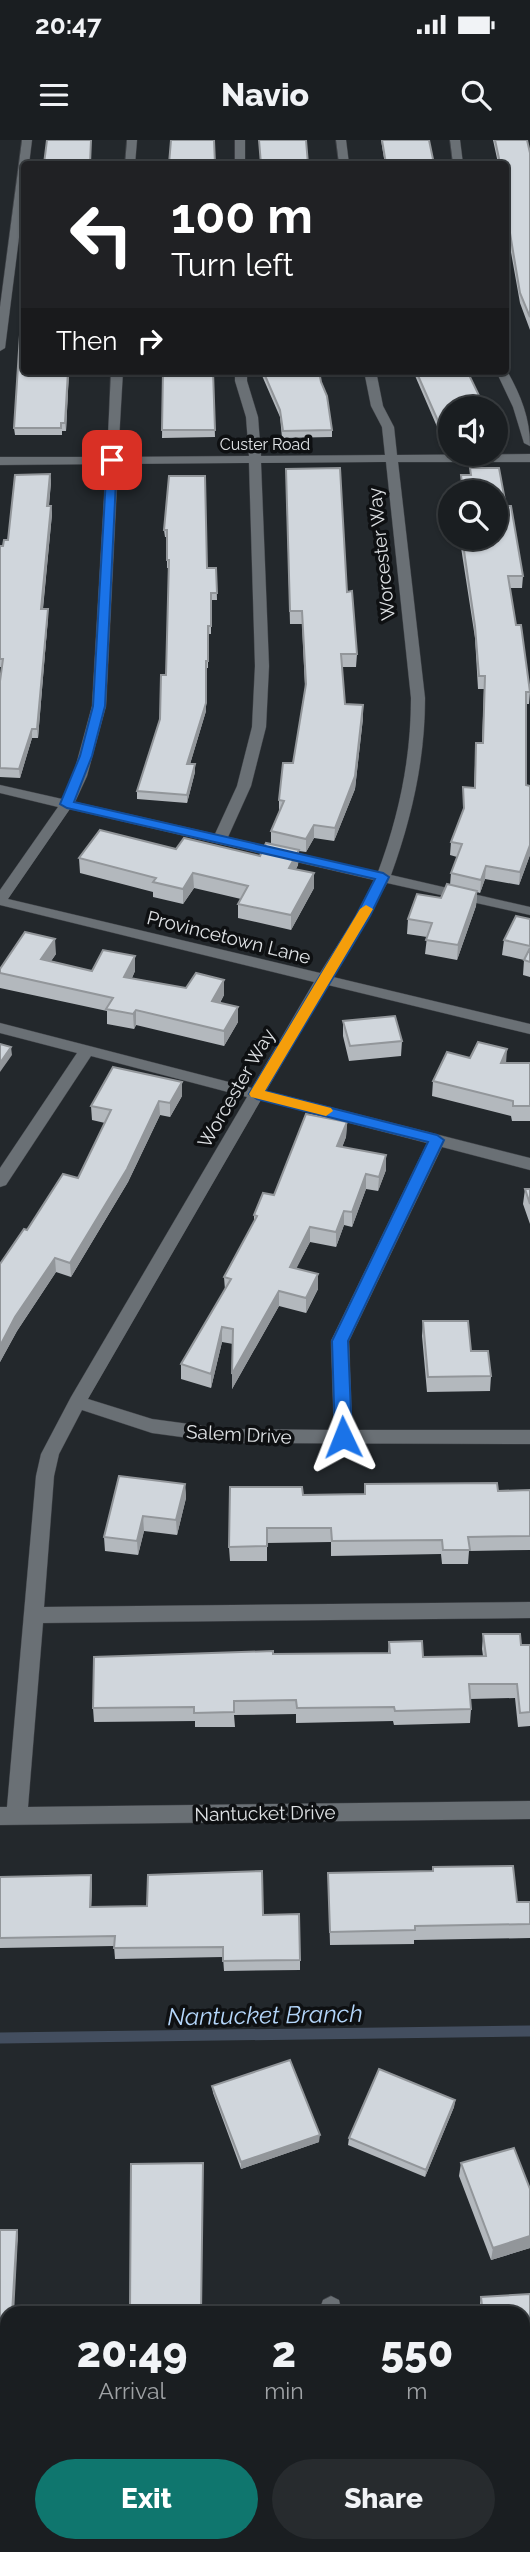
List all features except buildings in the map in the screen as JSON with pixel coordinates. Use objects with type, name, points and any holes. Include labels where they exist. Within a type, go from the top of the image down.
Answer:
[{"type":"street","points":[[24,161],[27,140]]},
{"type":"street","points":[[130,161],[132,140]]},
{"type":"street","points":[[240,140],[240,161]]},
{"type":"street","points":[[341,140],[344,161]]},
{"type":"street","points":[[454,140],[458,161]]},
{"type":"street","points":[[0,348],[21,186]]},
{"type":"street","points":[[0,901],[67,804],[79,776],[99,706],[117,375]]},
{"type":"street","points":[[220,840],[244,786],[259,727],[262,666],[252,417],[241,375]]},
{"type":"street","name":"Worcester Way","points":[[9,1815],[34,1615],[45,1476],[50,1454],[77,1402],[363,916],[383,877],[402,827],[418,735],[418,698],[388,427],[377,406],[371,375]]},
{"type":"street","points":[[504,375],[519,407],[530,443]]},
{"type":"street","name":"Custer Road","points":[[0,461],[530,458]]},
{"type":"street","points":[[0,789],[530,911]]},
{"type":"street","name":"Provincetown Lane","points":[[0,901],[530,1029]]},
{"type":"street","points":[[0,1028],[530,1164]]},
{"type":"street","points":[[0,1181],[87,1050]]},
{"type":"street","points":[[343,1437],[340,1341],[437,1140]]},
{"type":"street","name":"Salem Drive","points":[[77,1402],[152,1426],[226,1436],[530,1437]]},
{"type":"street","points":[[34,1615],[530,1610]]},
{"type":"street","name":"Nantucket Drive","points":[[9,1815],[530,1811]]},
{"type":"waterway","name":"Nantucket Branch","points":[[0,2038],[530,2031]]},
{"type":"slow traffic","points":[[326,1111],[257,1094],[366,909]]},
{"type":"route","points":[[112,460],[99,706],[93,736],[67,804],[383,877],[363,916],[257,1094],[437,1140],[340,1341],[343,1437]]}]
